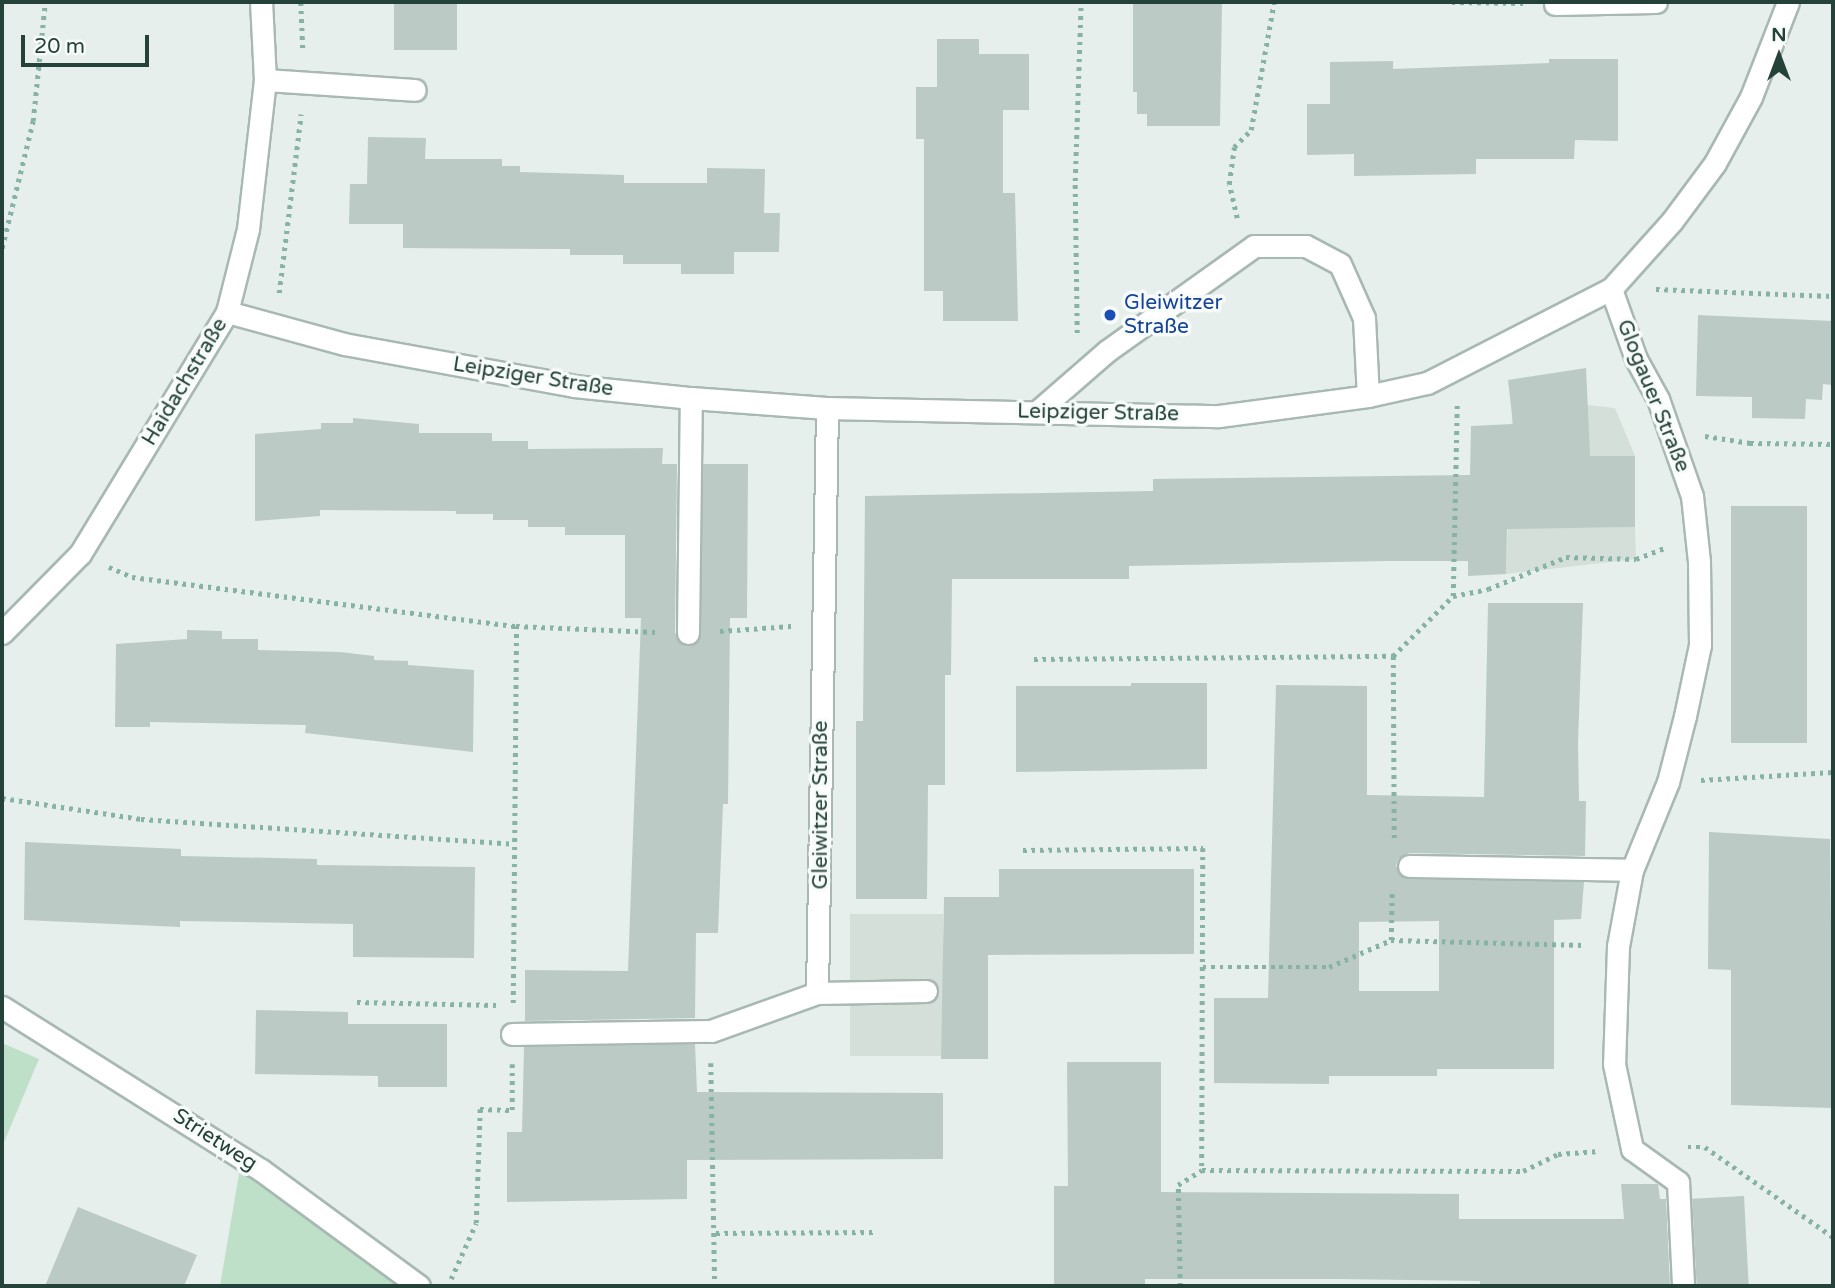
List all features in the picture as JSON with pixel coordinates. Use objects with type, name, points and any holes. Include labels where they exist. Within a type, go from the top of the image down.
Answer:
[{"type":"street","name":"Haidachstraße","points":[[2,632],[80,554],[227,312],[248,229],[265,80],[261,2]]},
{"type":"street","points":[[1555,4],[1656,2]]},
{"type":"street","name":"Leipziger Straße","points":[[227,312],[275,327],[575,386],[691,398],[827,408],[1219,416],[1368,397],[1427,383],[1611,289],[1672,221],[1715,163],[1751,97],[1788,2]]},
{"type":"street","points":[[265,80],[415,90]]},
{"type":"street","points":[[1038,411],[1107,351],[1254,246],[1306,246],[1340,264],[1364,318],[1368,397]]},
{"type":"street","name":"Glogauer Straße","points":[[1611,289],[1667,424],[1692,496],[1698,535],[1700,645],[1668,782],[1632,870],[1619,946],[1614,1064],[1632,1149]]},
{"type":"street","points":[[688,633],[691,398]]},
{"type":"street","name":"Gleiwitzer Straße","points":[[817,993],[827,408]]},
{"type":"street","points":[[1398,866],[1632,870]]},
{"type":"street","points":[[512,1034],[711,1031],[817,993],[926,991]]},
{"type":"street","name":"Strietweg","points":[[2,1007],[261,1170],[419,1286]]},
{"type":"street","points":[[1632,1149],[1678,1182],[1683,1286]]},
{"type":"path","points":[[2,248],[33,121],[45,2]]},
{"type":"path","points":[[275,327],[304,84],[301,2]]},
{"type":"path","points":[[1078,379],[1075,181],[1081,2]]},
{"type":"path","points":[[1254,246],[1236,216],[1229,184],[1234,147],[1251,130],[1275,2]]},
{"type":"path","points":[[1452,2],[1555,4]]},
{"type":"path","points":[[1611,289],[1833,296]]},
{"type":"path","points":[[1453,597],[1457,368]]},
{"type":"path","points":[[1667,424],[1750,443],[1833,444]]},
{"type":"path","points":[[1034,659],[1393,656],[1453,597],[1488,589],[1566,557],[1636,559],[1698,535]]},
{"type":"path","points":[[80,554],[132,577],[516,626],[688,633],[822,624]]},
{"type":"path","points":[[447,1286],[476,1223],[480,1109],[512,1110],[516,626]]},
{"type":"path","points":[[1391,940],[1398,866],[1393,656]]},
{"type":"path","points":[[1668,782],[1833,772]]},
{"type":"path","points":[[2,798],[141,819],[513,844]]},
{"type":"path","points":[[1023,850],[1203,848],[1202,1170]]},
{"type":"path","points":[[1203,967],[1329,967],[1391,940],[1619,946]]},
{"type":"path","points":[[357,1002],[513,1006]]},
{"type":"path","points":[[711,1031],[715,1286]]},
{"type":"path","points":[[1180,1286],[1178,1185],[1202,1170],[1523,1171],[1558,1154],[1705,1147],[1833,1237]]},
{"type":"path","points":[[716,1233],[874,1231]]},
{"type":"shaded area","points":[[1588,405],[1615,408],[1635,456],[1559,456],[1556,528],[1635,527],[1636,559],[1506,574],[1512,416]]},
{"type":"shaded area","points":[[850,914],[943,914],[943,1056],[850,1056]]},
{"type":"green space","points":[[2,1043],[39,1059],[2,1147]]},
{"type":"green space","points":[[240,1168],[413,1286],[220,1286]]},
{"type":"building","points":[[394,2],[457,2],[457,50],[394,50]]},
{"type":"building","points":[[1133,2],[1222,2],[1220,126],[1147,126],[1147,114],[1137,114],[1137,92],[1133,92]]},
{"type":"building","points":[[937,39],[979,39],[979,54],[1029,54],[1029,110],[1003,110],[1003,193],[1015,193],[1018,321],[943,321],[943,291],[924,291],[924,139],[916,139],[916,87],[937,87]]},
{"type":"building","points":[[1549,59],[1618,59],[1618,141],[1575,140],[1574,159],[1476,159],[1476,174],[1354,176],[1354,154],[1307,155],[1307,104],[1330,104],[1330,62],[1393,61],[1393,69],[1549,63]]},
{"type":"building","points":[[368,137],[426,138],[425,159],[502,159],[502,166],[520,166],[520,172],[624,175],[624,183],[707,183],[707,168],[765,169],[764,213],[780,213],[779,252],[734,252],[734,274],[681,274],[681,264],[623,264],[623,255],[570,255],[570,249],[403,248],[403,224],[349,224],[350,184],[367,184]]},
{"type":"building","points":[[1698,315],[1833,321],[1833,385],[1823,384],[1822,400],[1806,399],[1805,419],[1752,418],[1752,397],[1696,396]]},
{"type":"building","points":[[1586,368],[1590,456],[1635,456],[1635,527],[1507,529],[1506,574],[1468,576],[1468,561],[1387,561],[1129,566],[1129,579],[952,579],[951,675],[945,675],[945,785],[928,785],[927,899],[856,899],[856,721],[863,721],[865,496],[1153,491],[1153,479],[1470,475],[1471,426],[1513,424],[1508,380]]},
{"type":"building","points":[[353,418],[419,424],[419,433],[492,433],[492,441],[528,441],[528,449],[663,448],[662,464],[677,464],[675,633],[687,646],[695,644],[701,633],[703,464],[748,464],[747,618],[730,618],[728,804],[723,804],[718,933],[696,933],[695,1018],[525,1021],[525,970],[628,971],[641,618],[625,618],[625,535],[565,535],[565,527],[528,527],[528,520],[493,520],[493,514],[456,514],[456,511],[320,510],[320,516],[255,521],[255,434],[321,429],[321,423],[353,423]]},
{"type":"building","points":[[1731,506],[1807,506],[1807,743],[1731,743]]},
{"type":"building","points":[[1488,603],[1583,603],[1578,743],[1579,801],[1586,801],[1585,856],[1409,853],[1398,859],[1396,866],[1409,879],[1584,882],[1581,919],[1554,920],[1554,1069],[1437,1069],[1437,1076],[1329,1076],[1329,1084],[1214,1083],[1214,998],[1268,998],[1276,685],[1367,686],[1367,795],[1484,797]],"holes":[[[1439,921],[1439,991],[1359,991],[1359,922]]]},
{"type":"building","points":[[187,630],[222,631],[222,639],[258,639],[258,650],[340,652],[374,656],[374,660],[408,661],[408,665],[474,670],[473,752],[305,733],[306,725],[150,722],[150,727],[115,727],[116,644],[187,639]]},
{"type":"building","points":[[1131,683],[1207,683],[1207,769],[1016,772],[1016,686],[1131,686]]},
{"type":"building","points":[[1709,832],[1830,839],[1833,1108],[1731,1105],[1731,970],[1708,969]]},
{"type":"building","points":[[25,842],[181,849],[181,856],[317,859],[317,865],[475,867],[474,958],[353,957],[353,924],[180,921],[180,927],[24,920]]},
{"type":"building","points":[[999,869],[1194,869],[1194,954],[988,955],[988,1059],[941,1059],[944,897],[999,897]]},
{"type":"building","points":[[256,1010],[348,1012],[348,1024],[447,1024],[447,1087],[378,1087],[378,1076],[255,1074]]},
{"type":"building","points":[[695,1044],[697,1092],[943,1093],[943,1159],[687,1160],[687,1199],[507,1202],[507,1132],[522,1132],[524,1047]]},
{"type":"building","points":[[1067,1062],[1161,1062],[1161,1192],[1459,1194],[1459,1219],[1624,1219],[1621,1184],[1658,1184],[1660,1199],[1666,1199],[1670,1286],[1480,1286],[1480,1281],[1339,1279],[1145,1279],[1145,1286],[1054,1286],[1054,1186],[1068,1186]]},
{"type":"building","points":[[1744,1196],[1749,1286],[1697,1286],[1692,1199]]},
{"type":"building","points":[[78,1207],[197,1255],[184,1286],[45,1286]]},
{"type":"place","name":"Gleiwitzer Straße","points":[[1110,315]]}]
